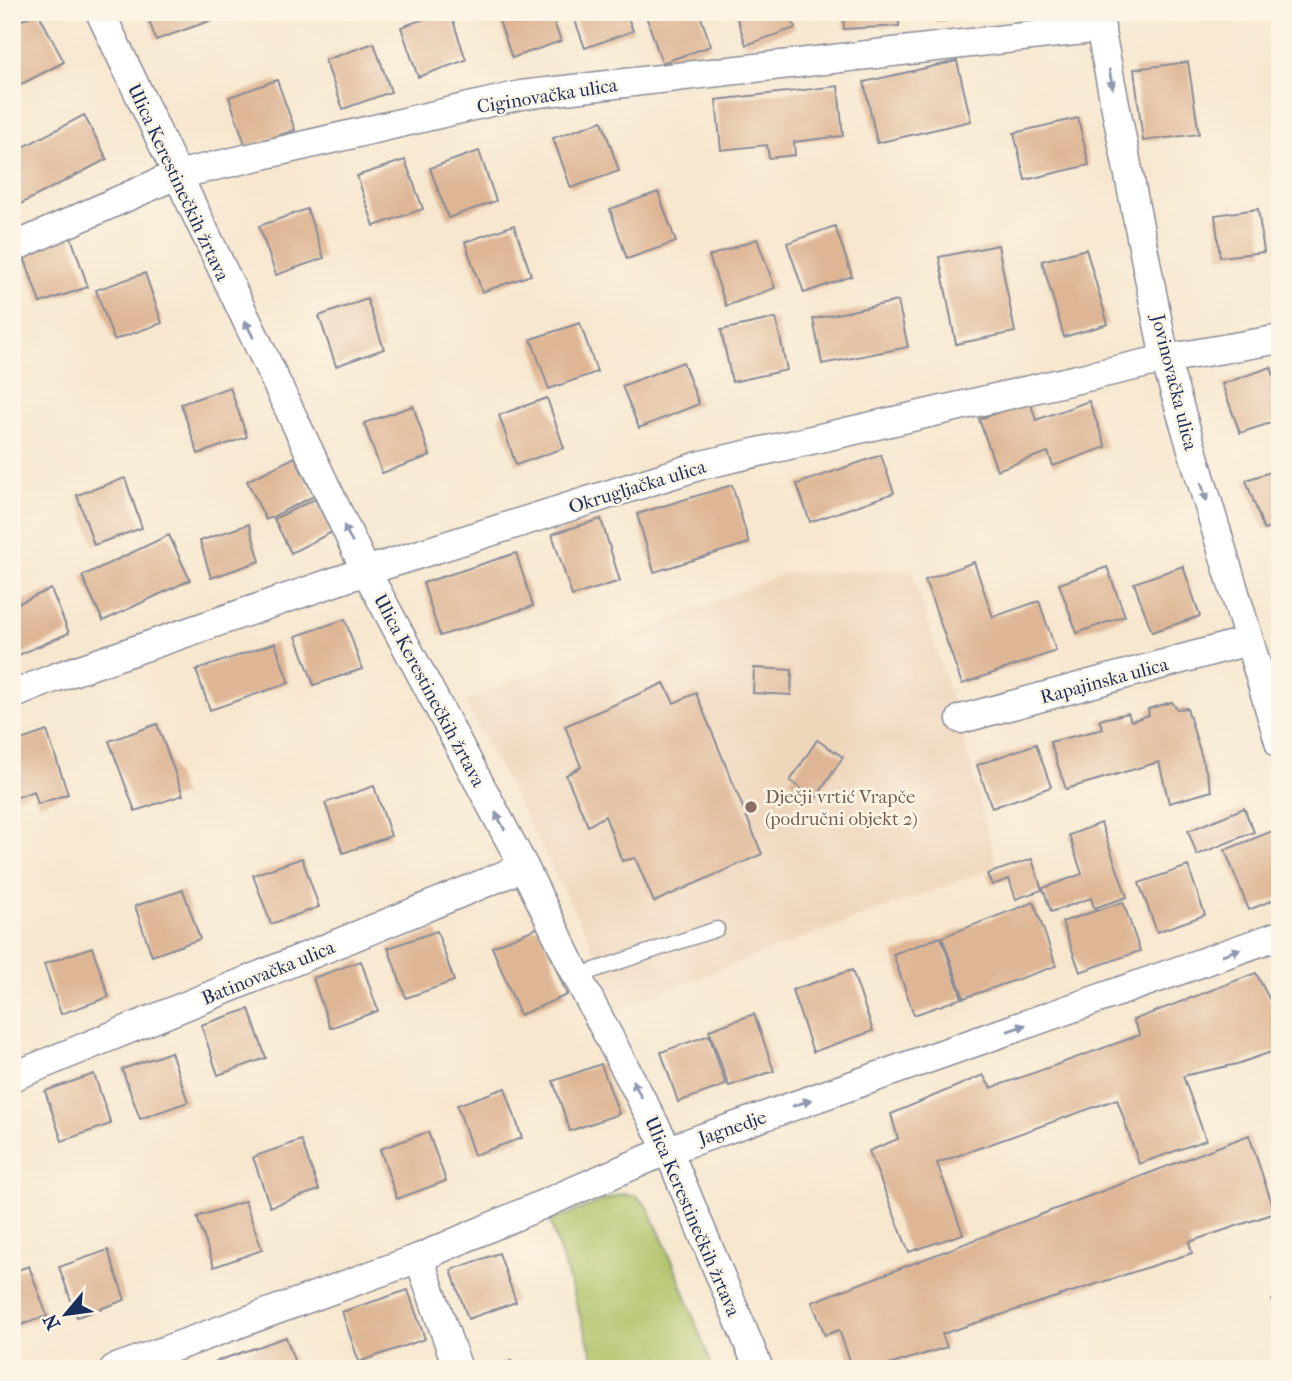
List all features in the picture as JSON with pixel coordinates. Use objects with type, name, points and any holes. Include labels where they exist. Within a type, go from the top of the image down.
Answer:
[{"type":"street","name":"Ulica Kerestinečkih žrtava","points":[[100,12],[366,571],[524,867],[577,976],[668,1150],[759,1369]]},
{"type":"street","name":"Ciginovačka ulica","points":[[12,248],[176,175],[521,95],[1099,20]]},
{"type":"street","name":"Jovinovačka ulica","points":[[1099,20],[1166,359],[1280,744]]},
{"type":"street","name":"Okrugljačka ulica","points":[[12,695],[54,678],[366,571],[702,465],[1166,359],[1280,339]]},
{"type":"street","name":"Rapajinska ulica","points":[[961,719],[1248,640]]},
{"type":"street","name":"Batinovačka ulica","points":[[12,1077],[524,867]]},
{"type":"street","name":"Jagnedje","points":[[114,1369],[419,1258],[668,1150],[1280,935]]},
{"type":"street","points":[[419,1258],[458,1369]]},
{"type":"lane","points":[[577,976],[716,929]]},
{"type":"shaded area","name":"Dječji vrtić Vrapče (područni objekt 2)","points":[[912,570],[966,747],[997,867],[619,1009],[590,941],[464,701],[783,574]]},
{"type":"green space","points":[[621,1194],[637,1196],[649,1209],[674,1265],[713,1369],[597,1369],[550,1221]]},
{"type":"building","points":[[38,12],[64,62],[12,89],[12,25]]},
{"type":"building","points":[[146,12],[210,12],[212,20],[156,40]]},
{"type":"building","points":[[450,12],[466,60],[418,77],[401,27]]},
{"type":"building","points":[[496,12],[550,12],[561,41],[512,58]]},
{"type":"building","points":[[572,12],[626,12],[633,31],[585,48]]},
{"type":"building","points":[[699,12],[711,46],[662,63],[645,13]]},
{"type":"building","points":[[735,12],[789,12],[795,28],[746,45]]},
{"type":"building","points":[[843,12],[899,12],[899,26],[844,29]]},
{"type":"building","points":[[934,12],[981,12],[981,14],[936,22]]},
{"type":"building","points":[[1111,12],[1138,12],[1138,14],[1112,16]]},
{"type":"building","points":[[1280,39],[1280,57],[1271,48]]},
{"type":"building","points":[[374,43],[391,92],[343,109],[325,60]]},
{"type":"building","points":[[957,61],[971,121],[877,143],[864,82]]},
{"type":"building","points":[[1188,62],[1199,134],[1143,141],[1134,69]]},
{"type":"building","points":[[277,80],[295,130],[246,147],[229,97]]},
{"type":"building","points":[[838,86],[843,136],[794,142],[795,155],[769,158],[767,145],[721,150],[716,100]]},
{"type":"building","points":[[84,115],[107,159],[15,207],[12,201],[12,153]]},
{"type":"building","points":[[1078,118],[1089,165],[1025,180],[1014,133]]},
{"type":"building","points":[[602,121],[619,171],[571,188],[553,138]]},
{"type":"building","points":[[479,151],[496,201],[448,218],[430,168]]},
{"type":"building","points":[[405,160],[423,209],[374,226],[357,176]]},
{"type":"building","points":[[658,192],[676,242],[627,259],[610,209]]},
{"type":"building","points":[[307,209],[324,258],[276,275],[259,226]]},
{"type":"building","points":[[1258,209],[1264,252],[1220,257],[1215,215]]},
{"type":"building","points":[[514,225],[531,275],[482,292],[465,242]]},
{"type":"building","points":[[835,226],[852,276],[804,293],[787,243]]},
{"type":"building","points":[[71,237],[88,287],[40,303],[23,254]]},
{"type":"building","points":[[757,239],[775,288],[726,306],[709,256]]},
{"type":"building","points":[[998,245],[1015,332],[956,344],[939,257]]},
{"type":"building","points":[[1086,249],[1108,324],[1064,337],[1042,261]]},
{"type":"building","points":[[145,273],[162,323],[114,340],[96,290]]},
{"type":"building","points":[[367,299],[384,349],[336,366],[319,316]]},
{"type":"building","points":[[898,301],[908,347],[822,364],[813,319]]},
{"type":"building","points":[[776,318],[787,370],[732,382],[721,330]]},
{"type":"building","points":[[580,323],[597,372],[549,389],[531,339]]},
{"type":"building","points":[[683,362],[699,404],[639,428],[622,386]]},
{"type":"building","points":[[1271,367],[1280,393],[1280,420],[1240,433],[1222,384]]},
{"type":"building","points":[[230,387],[247,437],[198,454],[181,404]]},
{"type":"building","points":[[547,398],[564,448],[516,465],[499,415]]},
{"type":"building","points":[[1030,401],[1036,420],[1089,401],[1106,447],[1053,466],[1048,452],[997,470],[979,419]]},
{"type":"building","points":[[413,406],[430,456],[382,473],[364,423]]},
{"type":"building","points":[[881,455],[894,493],[810,522],[797,484]]},
{"type":"building","points":[[295,457],[314,496],[266,520],[247,481]]},
{"type":"building","points":[[1280,469],[1280,525],[1264,530],[1246,480]]},
{"type":"building","points":[[125,478],[142,528],[94,545],[77,495]]},
{"type":"building","points":[[732,485],[749,543],[654,572],[637,514]]},
{"type":"building","points":[[315,499],[332,532],[291,553],[274,519]]},
{"type":"building","points":[[601,519],[620,581],[572,596],[552,534]]},
{"type":"building","points":[[249,524],[260,561],[211,578],[200,541]]},
{"type":"building","points":[[169,535],[190,580],[103,621],[82,576]]},
{"type":"building","points":[[516,553],[533,606],[440,636],[423,583]]},
{"type":"building","points":[[974,562],[993,617],[1039,601],[1056,651],[962,684],[925,580]]},
{"type":"building","points":[[1183,566],[1200,616],[1152,632],[1134,583]]},
{"type":"building","points":[[1107,567],[1125,616],[1077,633],[1059,584]]},
{"type":"building","points":[[51,589],[69,633],[12,658],[12,606]]},
{"type":"building","points":[[345,619],[362,669],[314,685],[296,636]]},
{"type":"building","points":[[275,643],[289,683],[210,710],[196,670]]},
{"type":"building","points":[[754,668],[792,670],[791,695],[753,693]]},
{"type":"building","points":[[664,683],[674,703],[696,693],[762,854],[654,902],[635,858],[622,861],[605,816],[588,826],[566,775],[581,767],[565,726]]},
{"type":"building","points":[[1172,702],[1177,709],[1187,708],[1212,791],[1169,803],[1159,762],[1066,789],[1050,742],[1103,729],[1099,720],[1128,713],[1131,721],[1149,715],[1148,709]]},
{"type":"building","points":[[157,724],[183,795],[135,811],[109,741]]},
{"type":"building","points":[[47,731],[68,794],[38,804],[34,791],[12,799],[12,743]]},
{"type":"building","points":[[817,740],[843,757],[816,798],[790,781]]},
{"type":"building","points":[[1036,744],[1051,787],[992,808],[977,765]]},
{"type":"building","points":[[374,786],[391,836],[343,853],[325,803]]},
{"type":"building","points":[[1244,808],[1254,832],[1197,855],[1188,831]]},
{"type":"building","points":[[1101,823],[1127,897],[1094,908],[1091,898],[1051,912],[1043,888],[1082,874],[1069,835]]},
{"type":"building","points":[[1280,828],[1280,897],[1249,910],[1225,850]]},
{"type":"building","points":[[302,858],[319,907],[271,924],[253,875]]},
{"type":"building","points":[[1032,859],[1042,890],[1016,899],[1009,879],[992,885],[987,874]]},
{"type":"building","points":[[1188,866],[1205,915],[1157,932],[1139,883]]},
{"type":"building","points":[[183,890],[200,939],[152,956],[135,906]]},
{"type":"building","points":[[1034,902],[1056,966],[964,998],[942,937]]},
{"type":"building","points":[[1123,902],[1140,951],[1080,972],[1062,922]]},
{"type":"building","points":[[539,927],[567,995],[520,1015],[492,947]]},
{"type":"building","points":[[437,931],[454,981],[406,998],[388,948]]},
{"type":"building","points":[[941,937],[962,998],[914,1015],[893,954]]},
{"type":"building","points":[[92,947],[109,997],[61,1014],[44,964]]},
{"type":"building","points":[[361,961],[378,1011],[330,1028],[313,978]]},
{"type":"building","points":[[852,970],[873,1031],[813,1052],[792,990]]},
{"type":"building","points":[[1256,973],[1280,1020],[1280,1049],[1237,1064],[1183,1076],[1206,1140],[1139,1164],[1117,1099],[937,1163],[963,1234],[909,1252],[869,1151],[898,1139],[891,1114],[983,1075],[991,1088],[1140,1035],[1133,1020]]},
{"type":"building","points":[[249,1009],[266,1058],[218,1075],[201,1025]]},
{"type":"building","points":[[754,1014],[774,1071],[729,1086],[709,1030]]},
{"type":"building","points":[[709,1035],[726,1085],[678,1102],[661,1052]]},
{"type":"building","points":[[171,1052],[188,1102],[140,1119],[122,1069]]},
{"type":"building","points":[[601,1064],[619,1114],[570,1131],[553,1081]]},
{"type":"building","points":[[94,1074],[111,1124],[62,1141],[45,1091]]},
{"type":"building","points":[[505,1088],[522,1138],[474,1155],[457,1105]]},
{"type":"building","points":[[428,1132],[446,1181],[397,1199],[380,1149]]},
{"type":"building","points":[[1249,1135],[1275,1213],[1189,1242],[1192,1253],[942,1334],[947,1347],[876,1369],[853,1369],[839,1330],[825,1335],[812,1302]]},
{"type":"building","points":[[301,1140],[319,1190],[270,1207],[253,1157]]},
{"type":"building","points":[[245,1201],[262,1250],[214,1267],[197,1217]]},
{"type":"building","points":[[108,1250],[125,1300],[77,1317],[59,1267]]},
{"type":"building","points":[[499,1253],[516,1302],[468,1319],[451,1270]]},
{"type":"building","points":[[29,1266],[47,1316],[12,1328],[12,1272]]},
{"type":"building","points":[[408,1290],[425,1339],[359,1362],[342,1312]]},
{"type":"building","points":[[1280,1297],[1280,1322],[1279,1322],[1272,1300]]},
{"type":"building","points":[[286,1337],[297,1369],[200,1367]]},
{"type":"building","points":[[511,1361],[513,1369],[492,1369],[492,1368]]},
{"type":"place","name":"Dječji vrtić Vrapče (područni objekt 2)","points":[[751,807]]}]
